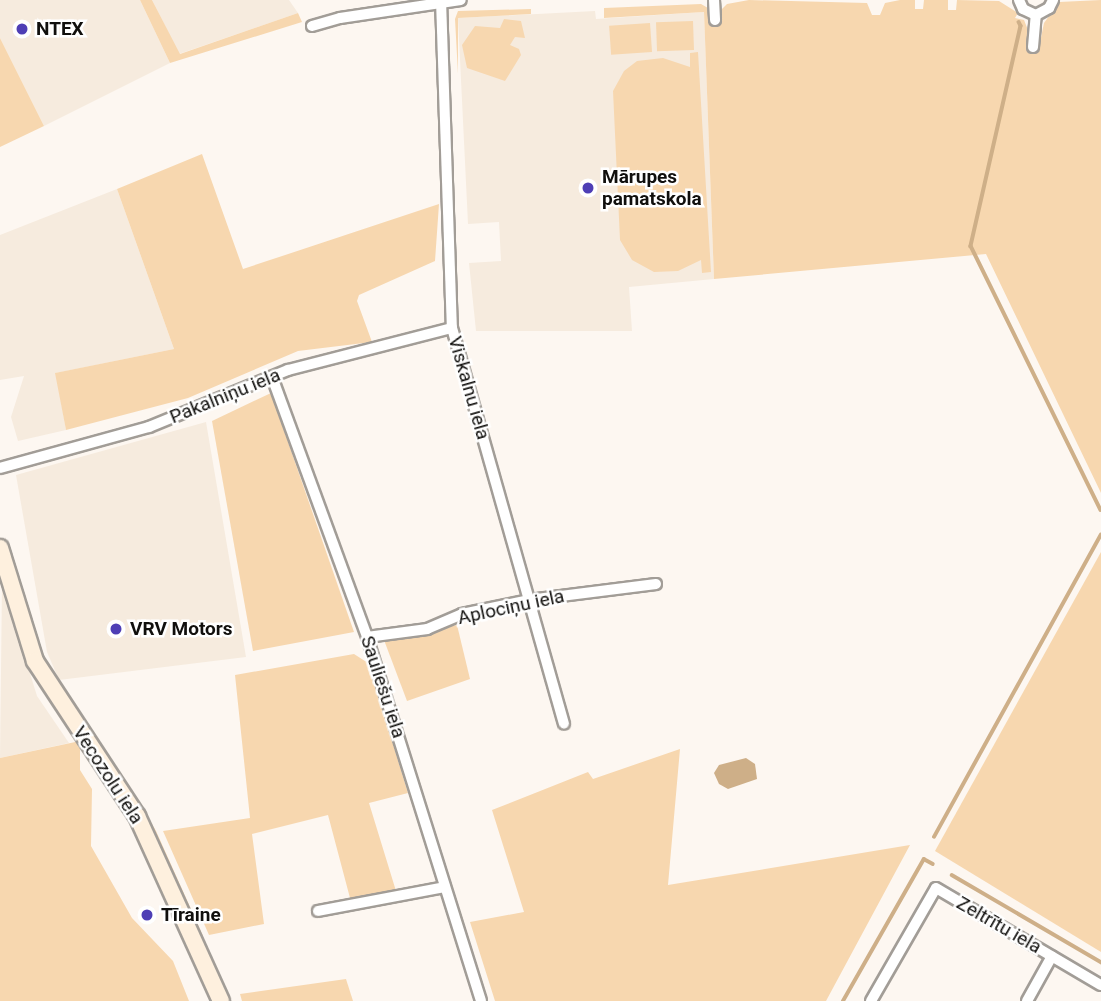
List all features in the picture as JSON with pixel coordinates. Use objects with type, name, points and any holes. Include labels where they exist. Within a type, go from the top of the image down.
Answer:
[{"type":"street","points":[[312,26],[340,18],[461,0]]},
{"type":"street","points":[[714,0],[715,20]]},
{"type":"street","points":[[1019,0],[1023,9],[1036,15]]},
{"type":"street","points":[[1036,15],[1049,8],[1053,0]]},
{"type":"street","name":"Viskalnu iela","points":[[441,2],[452,328],[564,723]]},
{"type":"street","points":[[1033,47],[1036,15]]},
{"type":"street","name":"Pakalniņu iela","points":[[0,468],[149,427],[272,377],[452,328]]},
{"type":"street","name":"Sauliešu iela","points":[[272,377],[367,637],[481,1001]]},
{"type":"street","name":"Vecozolu iela","points":[[0,548],[35,661],[137,816],[221,1001]]},
{"type":"street","name":"Aplociņu iela","points":[[367,637],[427,629],[462,614],[528,600],[656,584]]},
{"type":"street","points":[[318,911],[445,887]]},
{"type":"street","name":"Zeltrītu iela","points":[[871,1001],[936,888],[1101,985]]},
{"type":"street","points":[[1027,1001],[1052,956]]},
{"type":"shaded area","points":[[0,0],[140,0],[170,63],[44,126],[0,38]]},
{"type":"shaded area","points":[[140,0],[152,0],[180,54],[298,13],[302,22],[170,63]]},
{"type":"shaded area","points":[[152,0],[289,0],[298,13],[179,54]]},
{"type":"shaded area","points":[[749,0],[867,3],[872,15],[880,15],[885,3],[900,0],[915,0],[915,9],[923,9],[924,0],[948,0],[948,10],[956,10],[957,0],[999,1],[1018,13],[1015,18],[1024,20],[1028,30],[1028,50],[1038,52],[1044,23],[1059,2],[1101,0],[1101,493],[986,254],[714,279],[704,12],[604,18],[604,8],[701,4],[708,8],[710,21],[727,4]]},
{"type":"shaded area","points":[[531,9],[531,14],[458,18],[458,74],[455,19],[458,11]]},
{"type":"shaded area","name":"Mārupes pamatskola","points":[[595,11],[596,19],[704,12],[714,279],[629,287],[632,331],[476,331],[469,263],[501,261],[499,222],[468,224],[458,18]]},
{"type":"shaded area","points":[[504,19],[521,21],[525,38],[515,37],[510,45],[519,49],[521,55],[505,81],[467,68],[462,45],[475,26],[500,28]]},
{"type":"shaded area","points":[[693,21],[694,50],[657,51],[656,22]]},
{"type":"shaded area","points":[[650,23],[652,52],[611,55],[609,26]]},
{"type":"shaded area","points":[[0,38],[44,126],[0,147]]},
{"type":"shaded area","points":[[698,52],[711,272],[702,273],[701,260],[678,271],[654,272],[632,260],[620,240],[613,91],[624,71],[637,61],[663,58],[690,67],[690,53]]},
{"type":"shaded area","points":[[202,154],[243,269],[439,204],[435,261],[359,295],[357,301],[372,342],[298,351],[188,398],[66,430],[55,373],[174,349],[117,189]]},
{"type":"shaded area","points":[[117,189],[174,349],[56,373],[66,430],[18,441],[11,417],[24,376],[0,380],[0,235]]},
{"type":"shaded area","points":[[271,393],[354,632],[253,651],[212,421]]},
{"type":"shaded area","points":[[206,422],[246,657],[59,680],[47,652],[16,475]]},
{"type":"shaded area","points":[[1101,552],[1101,952],[935,851]]},
{"type":"shaded area","points":[[2,583],[37,696],[69,743],[0,758]]},
{"type":"shaded area","points":[[457,625],[470,679],[407,701],[384,640]]},
{"type":"shaded area","points":[[354,654],[368,663],[408,793],[369,803],[396,891],[350,898],[328,815],[252,834],[264,924],[209,935],[163,831],[250,818],[235,675]]},
{"type":"shaded area","points":[[80,741],[80,770],[92,789],[91,846],[132,918],[173,961],[189,1001],[0,1001],[0,758]]},
{"type":"shaded area","points":[[680,749],[668,885],[910,845],[826,1001],[495,1001],[470,922],[524,912],[492,810],[588,772],[593,779]]},
{"type":"shaded area","points":[[746,758],[755,764],[757,779],[728,789],[719,784],[714,773],[719,765]]},
{"type":"shaded area","points":[[142,807],[156,831],[203,936],[199,934]]},
{"type":"shaded area","points":[[346,979],[353,1001],[242,1001],[240,994]]},
{"type":"waterway","points":[[1019,22],[1021,26],[971,246],[1101,510]]},
{"type":"waterway","points":[[934,837],[1101,535]]},
{"type":"waterway","points":[[843,1001],[924,859],[933,864]]},
{"type":"waterway","points":[[952,875],[1101,962]]},
{"type":"place","name":"NTEX","points":[[22,29]]},
{"type":"place","name":"Mārupes pamatskola","points":[[588,188]]},
{"type":"place","name":"VRV Motors","points":[[116,629]]},
{"type":"place","name":"Tīraine","points":[[147,915]]}]
